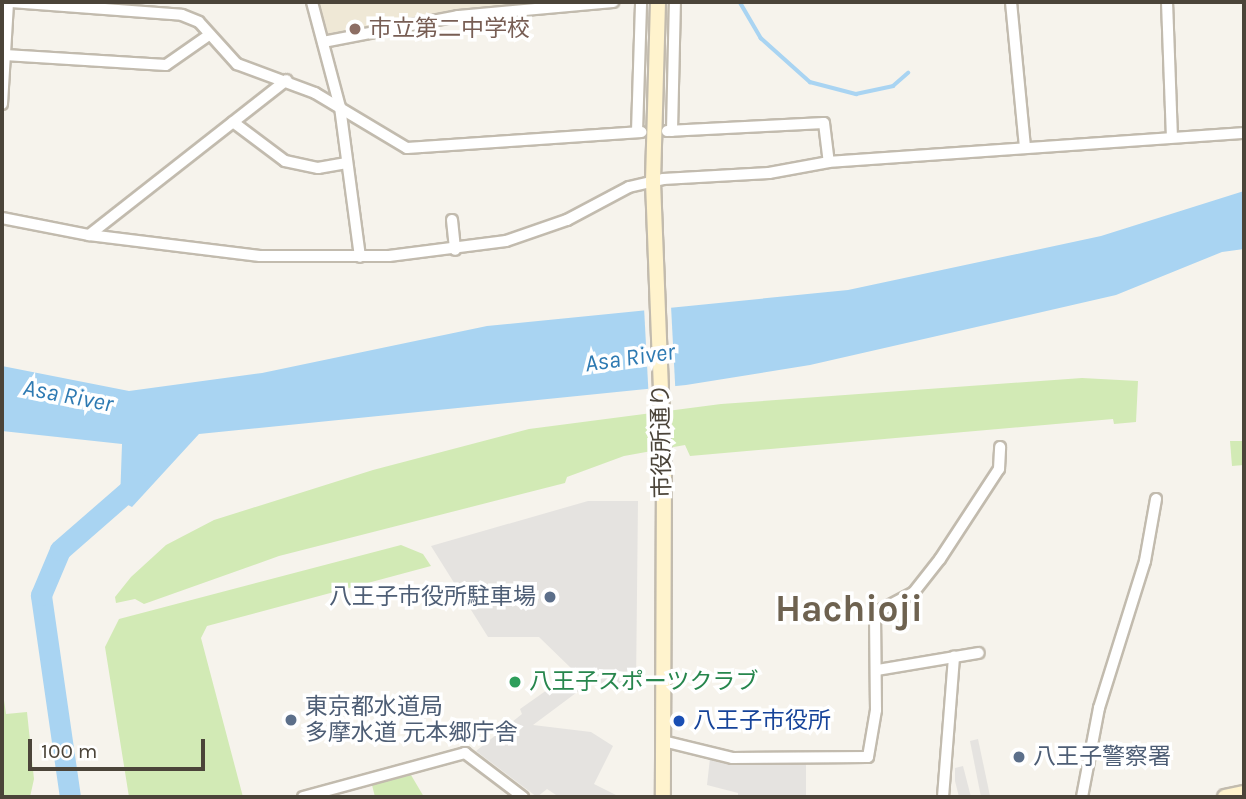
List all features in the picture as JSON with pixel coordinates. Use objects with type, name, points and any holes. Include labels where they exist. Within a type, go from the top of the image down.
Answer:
[{"type":"street","points":[[2,104],[4,39],[10,2],[182,15],[199,22],[237,64],[287,80],[340,107],[407,148],[639,132],[640,2]]},
{"type":"street","points":[[312,2],[340,107],[360,257]]},
{"type":"street","points":[[323,42],[458,16],[613,2]]},
{"type":"street","name":"市役所通り","points":[[658,2],[653,185],[664,471],[663,797]]},
{"type":"street","points":[[675,2],[669,131],[824,123],[829,162]]},
{"type":"street","points":[[1011,2],[1025,147]]},
{"type":"street","points":[[1167,2],[1172,137]]},
{"type":"street","points":[[5,55],[166,65],[209,35]]},
{"type":"street","points":[[89,235],[287,80]]},
{"type":"street","points":[[233,122],[285,161],[318,168],[347,163]]},
{"type":"street","points":[[2,218],[89,235],[260,256],[360,257],[455,250],[538,231],[620,191],[653,185],[769,173],[829,162],[1244,133]]},
{"type":"street","points":[[452,220],[455,250]]},
{"type":"street","points":[[663,741],[732,758],[868,757],[877,670],[875,618],[879,611],[914,592],[940,559],[999,469],[1000,447]]},
{"type":"street","points":[[1082,797],[1099,708],[1145,561],[1156,499]]},
{"type":"street","points":[[877,670],[979,653]]},
{"type":"street","points":[[943,797],[954,656]]},
{"type":"street","points":[[303,797],[466,753],[478,758],[526,795]]},
{"type":"street","points":[[351,784],[354,797]]},
{"type":"street","points":[[1225,797],[1244,793]]},
{"type":"shaded area","name":"市立第二中学校","points":[[312,2],[594,2],[458,16],[323,42]]},
{"type":"shaded area","points":[[588,501],[638,501],[636,686],[588,684],[533,725],[591,732],[613,746],[594,784],[620,797],[559,797],[547,789],[537,797],[476,751],[522,714],[520,709],[574,671],[539,637],[488,637],[431,546]]},
{"type":"shaded area","points":[[978,739],[990,796],[985,797],[981,797],[970,741]]},
{"type":"shaded area","points":[[806,757],[806,797],[738,797],[738,793],[707,785],[710,758],[729,762]]},
{"type":"shaded area","points":[[963,766],[971,797],[959,797],[955,768]]},
{"type":"green space","points":[[1082,378],[1138,381],[1136,422],[1114,424],[1113,419],[690,456],[685,445],[624,456],[567,477],[565,483],[279,556],[144,604],[135,599],[116,603],[115,597],[131,577],[166,545],[214,520],[373,470],[529,429],[721,404]]},
{"type":"green space","points":[[1230,441],[1244,441],[1244,465],[1232,466]]},
{"type":"green space","points":[[401,545],[423,554],[431,566],[207,626],[201,638],[243,797],[129,797],[105,647],[119,619]]},
{"type":"green space","points":[[2,686],[6,714],[27,712],[34,779],[30,797],[2,797]]},
{"type":"green space","points":[[411,775],[424,797],[375,797],[372,785]]},
{"type":"water","name":"Asa River","points":[[1244,191],[1244,249],[1222,252],[1116,295],[810,365],[686,385],[199,434],[132,507],[120,501],[122,444],[2,431],[2,366],[129,391],[262,373],[487,326],[848,290],[1101,236]]},
{"type":"pier","points":[[671,306],[675,390],[648,391],[644,307]]},
{"type":"waterway","points":[[740,2],[761,38],[810,82],[856,94],[893,86],[908,73]]},
{"type":"waterway","points":[[70,797],[41,595],[60,550],[138,482]]},
{"type":"place","name":"市立第二中学校","points":[[355,29]]},
{"type":"place","name":"八王子市役所駐車場","points":[[550,597]]},
{"type":"place","name":"八王子スポーツクラブ","points":[[515,682]]},
{"type":"place","name":"東京都水道局 多摩水道 元本郷庁舎","points":[[291,720]]},
{"type":"place","name":"八王子市役所","points":[[679,721]]},
{"type":"place","name":"八王子警察署","points":[[1019,757]]},
{"type":"district","name":"Hachioji","points":[[849,609]]}]
